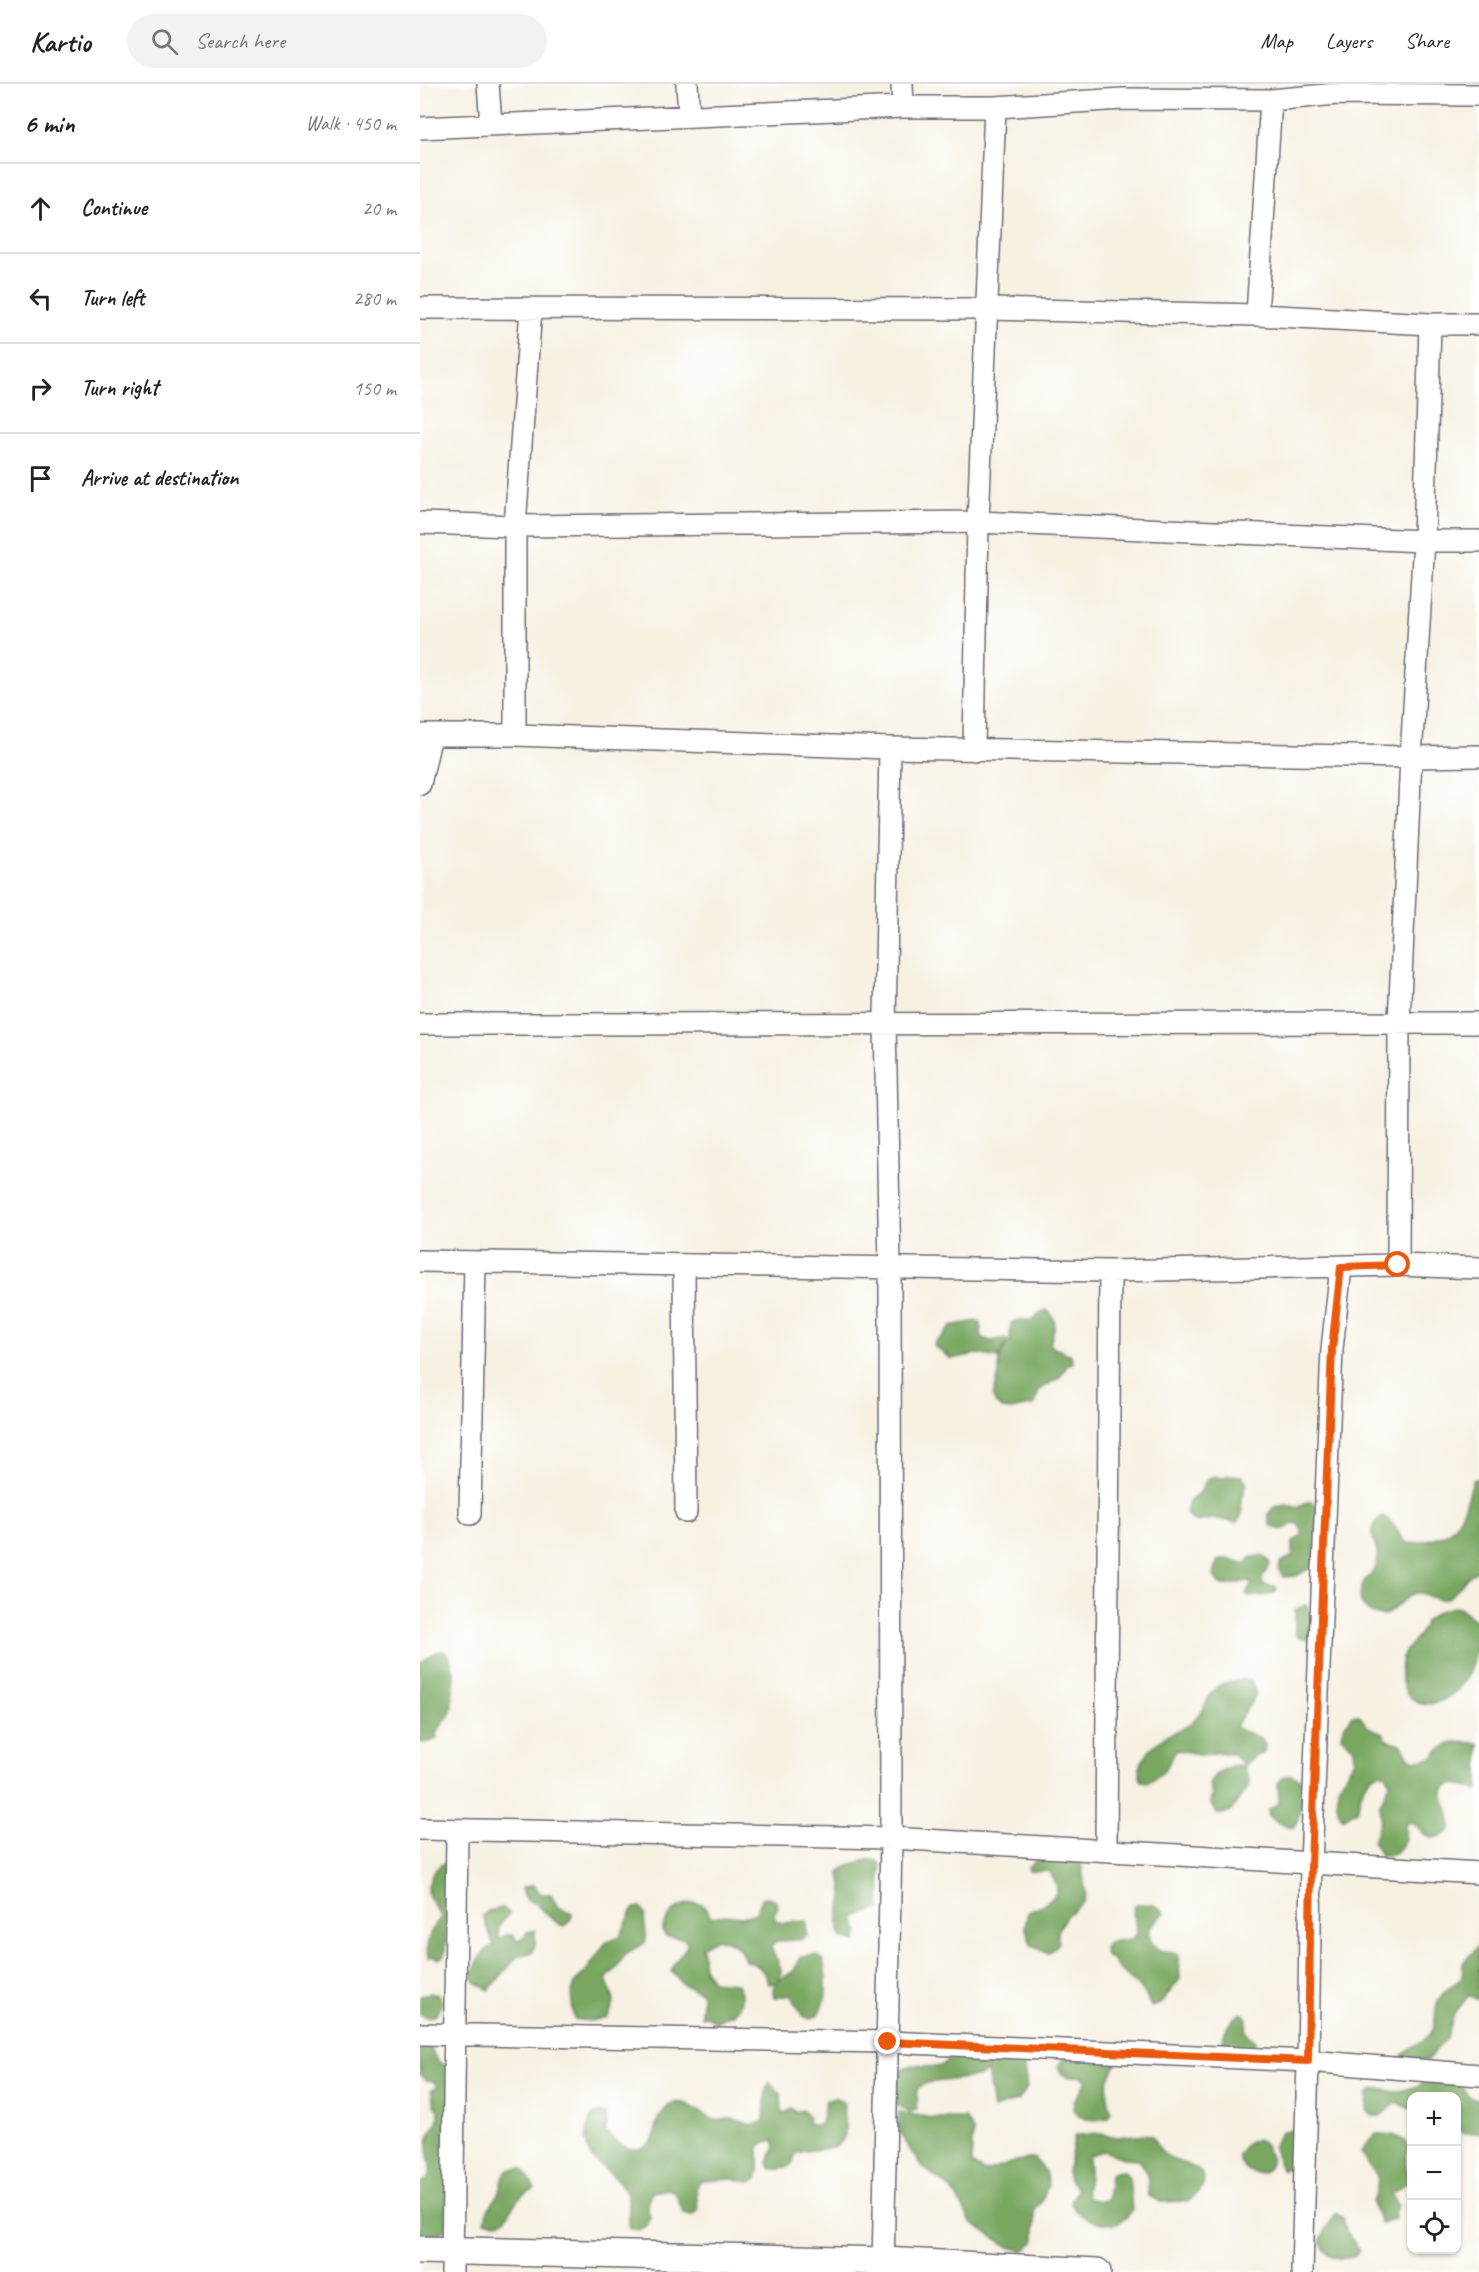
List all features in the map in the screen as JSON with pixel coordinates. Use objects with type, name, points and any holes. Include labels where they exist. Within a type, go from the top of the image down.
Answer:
[{"type":"street","points":[[488,84],[491,124]]},
{"type":"street","points":[[687,84],[689,115]]},
{"type":"street","points":[[902,84],[903,107]]},
{"type":"street","points":[[420,128],[903,107],[994,107],[1122,92],[1271,100],[1337,89],[1479,95]]},
{"type":"street","points":[[1257,315],[1271,100]]},
{"type":"street","points":[[974,750],[978,522],[994,107]]},
{"type":"street","points":[[420,308],[987,309],[1257,315],[1430,324],[1479,324]]},
{"type":"street","points":[[515,735],[515,526],[531,309]]},
{"type":"street","points":[[1398,1265],[1399,1022],[1424,542],[1430,324]]},
{"type":"street","points":[[420,523],[515,526],[978,522],[1424,542],[1479,541]]},
{"type":"street","points":[[420,784],[426,735],[515,735],[974,750],[1411,757],[1479,756]]},
{"type":"street","points":[[883,2267],[891,1838],[890,1267],[885,1022],[890,748]]},
{"type":"street","points":[[420,1024],[1479,1023]]},
{"type":"street","points":[[420,1260],[684,1266],[1110,1270],[1398,1265],[1479,1268]]},
{"type":"street","points":[[470,1514],[475,1262]]},
{"type":"street","points":[[684,1266],[686,1512]]},
{"type":"street","points":[[1302,2272],[1311,1864],[1332,1349],[1341,1267]]},
{"type":"street","points":[[1106,1849],[1110,1270]]},
{"type":"street","points":[[420,1829],[891,1838],[1479,1873]]},
{"type":"street","points":[[453,2261],[457,1830]]},
{"type":"street","points":[[420,2034],[888,2042],[1308,2061],[1479,2075]]},
{"type":"street","points":[[420,2250],[453,2261],[1097,2272]]},
{"type":"green space","points":[[1046,1310],[1053,1317],[1054,1322],[1050,1346],[1071,1355],[1073,1363],[1068,1364],[1060,1377],[1039,1390],[1035,1405],[1011,1410],[1002,1409],[993,1397],[999,1374],[999,1359],[1010,1339],[1011,1323],[1018,1320],[1034,1320],[1039,1313]]},
{"type":"green space","points":[[977,1321],[980,1323],[982,1338],[991,1341],[1005,1338],[1007,1341],[998,1358],[977,1354],[951,1359],[934,1346],[935,1342],[945,1335],[951,1326]]},
{"type":"green space","points":[[1230,1475],[1242,1476],[1247,1483],[1241,1501],[1242,1514],[1237,1523],[1217,1519],[1196,1521],[1189,1518],[1186,1513],[1189,1502],[1200,1492],[1207,1479]]},
{"type":"green space","points":[[1479,1478],[1479,1570],[1469,1576],[1447,1598],[1435,1599],[1415,1593],[1384,1616],[1367,1610],[1360,1596],[1364,1581],[1377,1564],[1378,1557],[1372,1533],[1376,1522],[1382,1516],[1387,1519],[1408,1543],[1417,1543],[1443,1535],[1456,1524],[1464,1510],[1473,1480]]},
{"type":"green space","points":[[1311,1501],[1317,1506],[1317,1564],[1296,1576],[1284,1577],[1279,1571],[1280,1563],[1293,1556],[1293,1542],[1302,1535],[1302,1531],[1298,1524],[1294,1523],[1277,1529],[1270,1525],[1268,1514],[1274,1507],[1288,1505],[1298,1508]]},
{"type":"green space","points":[[1263,1556],[1270,1565],[1262,1578],[1263,1585],[1277,1588],[1275,1593],[1249,1597],[1246,1594],[1252,1584],[1249,1581],[1226,1585],[1214,1576],[1217,1561],[1229,1559],[1247,1564],[1251,1557]]},
{"type":"green space","points":[[1306,1605],[1312,1614],[1308,1640],[1295,1633],[1295,1610]]},
{"type":"green space","points":[[1453,1607],[1460,1608],[1478,1623],[1477,1643],[1470,1670],[1460,1687],[1445,1699],[1425,1704],[1416,1701],[1404,1687],[1401,1676],[1403,1657],[1421,1632],[1425,1621],[1439,1611]]},
{"type":"green space","points":[[443,1651],[449,1656],[454,1671],[450,1714],[435,1734],[438,1738],[425,1743],[420,1742],[420,1663],[436,1652]]},
{"type":"green space","points":[[1243,1679],[1251,1681],[1256,1693],[1236,1727],[1261,1739],[1265,1747],[1263,1753],[1253,1757],[1244,1766],[1233,1754],[1218,1752],[1203,1755],[1178,1750],[1163,1772],[1149,1782],[1141,1781],[1139,1767],[1150,1749],[1166,1736],[1189,1725],[1203,1710],[1210,1695],[1218,1686]]},
{"type":"green space","points":[[1352,1715],[1359,1715],[1368,1727],[1383,1733],[1387,1740],[1401,1744],[1409,1757],[1416,1760],[1432,1758],[1439,1750],[1453,1742],[1479,1743],[1479,1790],[1456,1784],[1447,1786],[1443,1790],[1452,1826],[1449,1831],[1432,1838],[1424,1834],[1413,1822],[1405,1824],[1405,1839],[1398,1851],[1388,1856],[1380,1855],[1373,1841],[1381,1819],[1380,1803],[1390,1783],[1387,1775],[1380,1773],[1365,1783],[1357,1810],[1343,1819],[1337,1802],[1338,1788],[1355,1760],[1354,1748],[1341,1736],[1343,1728]]},
{"type":"green space","points":[[1236,1765],[1243,1767],[1250,1783],[1249,1786],[1229,1813],[1217,1814],[1210,1803],[1212,1796],[1209,1784],[1220,1772]]},
{"type":"green space","points":[[1291,1775],[1302,1780],[1304,1795],[1296,1825],[1293,1828],[1276,1822],[1268,1814],[1269,1810],[1279,1803],[1278,1783],[1284,1777]]},
{"type":"green space","points":[[1066,1848],[1081,1863],[1086,1894],[1083,1902],[1066,1916],[1057,1931],[1059,1943],[1049,1953],[1031,1945],[1025,1926],[1028,1911],[1052,1899],[1057,1890],[1056,1884],[1049,1871],[1029,1871],[1028,1867],[1044,1855]]},
{"type":"green space","points":[[864,1860],[876,1860],[881,1864],[880,1909],[854,1917],[859,1931],[856,1942],[841,1937],[839,1932],[843,1895],[840,1871]]},
{"type":"green space","points":[[448,1862],[445,1956],[438,1959],[431,1956],[428,1958],[429,1936],[442,1917],[430,1899],[428,1885],[435,1870]]},
{"type":"green space","points":[[533,1885],[540,1894],[551,1894],[558,1907],[572,1913],[570,1920],[564,1926],[553,1920],[537,1904],[525,1899],[522,1888]]},
{"type":"green space","points":[[768,1897],[775,1900],[778,1907],[774,1914],[776,1921],[783,1923],[807,1921],[807,1936],[800,1940],[776,1941],[771,1947],[781,1968],[778,1981],[794,1971],[801,1956],[817,1955],[823,1960],[826,1976],[826,1994],[821,2009],[810,2019],[803,2016],[791,1995],[774,1998],[773,1990],[776,1983],[769,1984],[760,1968],[745,1961],[741,1951],[735,1945],[717,1938],[702,1946],[704,1969],[712,1981],[736,1983],[741,1992],[741,2001],[737,2010],[716,2022],[705,2015],[701,2016],[701,1992],[684,1985],[671,1971],[688,1944],[683,1938],[666,1937],[662,1931],[668,1918],[676,1909],[694,1903],[702,1904],[711,1917],[726,1915],[742,1917],[756,1913],[761,1898]]},
{"type":"green space","points":[[1136,1904],[1148,1904],[1161,1909],[1164,1913],[1151,1926],[1150,1939],[1158,1950],[1173,1952],[1179,1956],[1180,1979],[1160,2004],[1151,2007],[1142,1991],[1106,1956],[1104,1948],[1109,1942],[1131,1939],[1137,1934],[1133,1911]]},
{"type":"green space","points":[[641,1907],[645,1914],[645,1943],[625,1954],[617,1968],[606,1979],[614,1998],[607,2018],[590,2021],[574,2019],[571,1995],[576,1981],[587,1970],[606,1942],[620,1936],[634,1908]]},
{"type":"green space","points":[[503,1908],[509,1913],[499,1928],[499,1940],[505,1935],[513,1935],[517,1941],[524,1938],[527,1932],[535,1930],[535,1945],[532,1952],[517,1957],[489,1990],[475,1982],[472,1975],[483,1954],[494,1945],[482,1916],[488,1911]]},
{"type":"green space","points":[[1479,1945],[1479,2001],[1469,1995],[1454,2014],[1447,2038],[1426,2061],[1400,2059],[1432,2032],[1436,2008],[1441,1996],[1462,1978],[1463,1963]]},
{"type":"green space","points":[[430,1993],[438,1995],[442,2002],[436,2015],[429,2017],[420,2015],[420,1995]]},
{"type":"green space","points":[[1242,2012],[1247,2019],[1246,2032],[1255,2041],[1253,2053],[1224,2050],[1222,2043],[1229,2025]]},
{"type":"green space","points":[[420,2033],[437,2061],[451,2069],[446,2229],[427,2236],[420,2236],[420,2183],[430,2176],[428,2141],[438,2119],[439,2110],[434,2105],[431,2090],[438,2087],[433,2081],[426,2080],[420,2074]]},
{"type":"green space","points":[[989,2052],[992,2059],[1001,2061],[1008,2057],[1023,2058],[1020,2059],[1024,2066],[1027,2088],[1018,2101],[993,2109],[987,2071],[981,2076],[926,2083],[919,2087],[916,2093],[917,2109],[910,2112],[896,2105],[896,2076],[908,2066],[940,2066],[958,2053]]},
{"type":"green space","points":[[1063,2059],[1118,2059],[1108,2082],[1111,2112],[1107,2118],[1088,2119],[1080,2116],[1073,2109],[1074,2102],[1087,2081],[1082,2076],[1067,2077],[1061,2073],[1058,2066]]},
{"type":"green space","points":[[1430,2078],[1459,2083],[1468,2096],[1479,2100],[1479,2133],[1461,2131],[1461,2092],[1407,2092],[1407,2108],[1398,2102],[1380,2116],[1372,2116],[1367,2110],[1368,2094],[1374,2088],[1396,2092],[1418,2086]]},
{"type":"green space","points":[[770,2082],[781,2094],[782,2114],[792,2109],[796,2113],[802,2110],[809,2117],[807,2122],[814,2126],[821,2123],[826,2100],[834,2097],[841,2100],[844,2104],[845,2129],[842,2140],[832,2147],[795,2154],[791,2165],[776,2169],[771,2169],[768,2162],[775,2147],[773,2140],[765,2142],[759,2147],[757,2179],[750,2182],[734,2179],[701,2181],[696,2187],[698,2210],[692,2215],[684,2214],[675,2192],[668,2189],[652,2192],[647,2207],[650,2217],[646,2226],[638,2230],[630,2228],[627,2195],[621,2184],[590,2154],[587,2132],[592,2115],[599,2113],[606,2116],[605,2131],[615,2141],[627,2148],[640,2149],[652,2141],[659,2116],[674,2103],[690,2106],[717,2121],[734,2119],[750,2124],[759,2123],[764,2120],[766,2089]]},
{"type":"green space","points":[[899,2112],[932,2118],[965,2118],[973,2132],[971,2164],[985,2172],[1034,2158],[1045,2171],[1048,2186],[1042,2201],[1035,2210],[1035,2241],[1024,2251],[1009,2247],[971,2223],[957,2196],[921,2166],[912,2153],[898,2127]]},
{"type":"green space","points":[[1296,2131],[1293,2159],[1281,2170],[1273,2146],[1281,2132]]},
{"type":"green space","points":[[1101,2134],[1117,2137],[1145,2134],[1153,2136],[1163,2154],[1201,2173],[1203,2186],[1189,2201],[1160,2202],[1149,2196],[1147,2172],[1139,2159],[1123,2158],[1104,2151],[1089,2155],[1086,2191],[1088,2198],[1099,2201],[1107,2200],[1110,2175],[1112,2172],[1124,2171],[1129,2177],[1132,2210],[1117,2224],[1097,2222],[1084,2217],[1074,2209],[1071,2203],[1077,2189],[1069,2180],[1067,2172],[1075,2137]]},
{"type":"green space","points":[[1377,2134],[1387,2134],[1400,2138],[1407,2144],[1407,2181],[1391,2193],[1398,2206],[1394,2213],[1395,2219],[1380,2223],[1372,2201],[1376,2194],[1378,2178],[1361,2152],[1370,2139]]},
{"type":"green space","points":[[1256,2139],[1264,2144],[1271,2159],[1269,2167],[1260,2173],[1254,2173],[1244,2167],[1238,2154],[1246,2144]]},
{"type":"green space","points":[[523,2168],[535,2189],[520,2197],[503,2221],[493,2223],[485,2221],[488,2209],[500,2191],[507,2170]]},
{"type":"green space","points":[[1335,2213],[1343,2218],[1347,2233],[1359,2249],[1355,2256],[1334,2257],[1326,2251],[1320,2241]]},
{"type":"route","points":[[888,2042],[1308,2061],[1311,1864],[1332,1349],[1341,1267],[1398,1265]]}]
